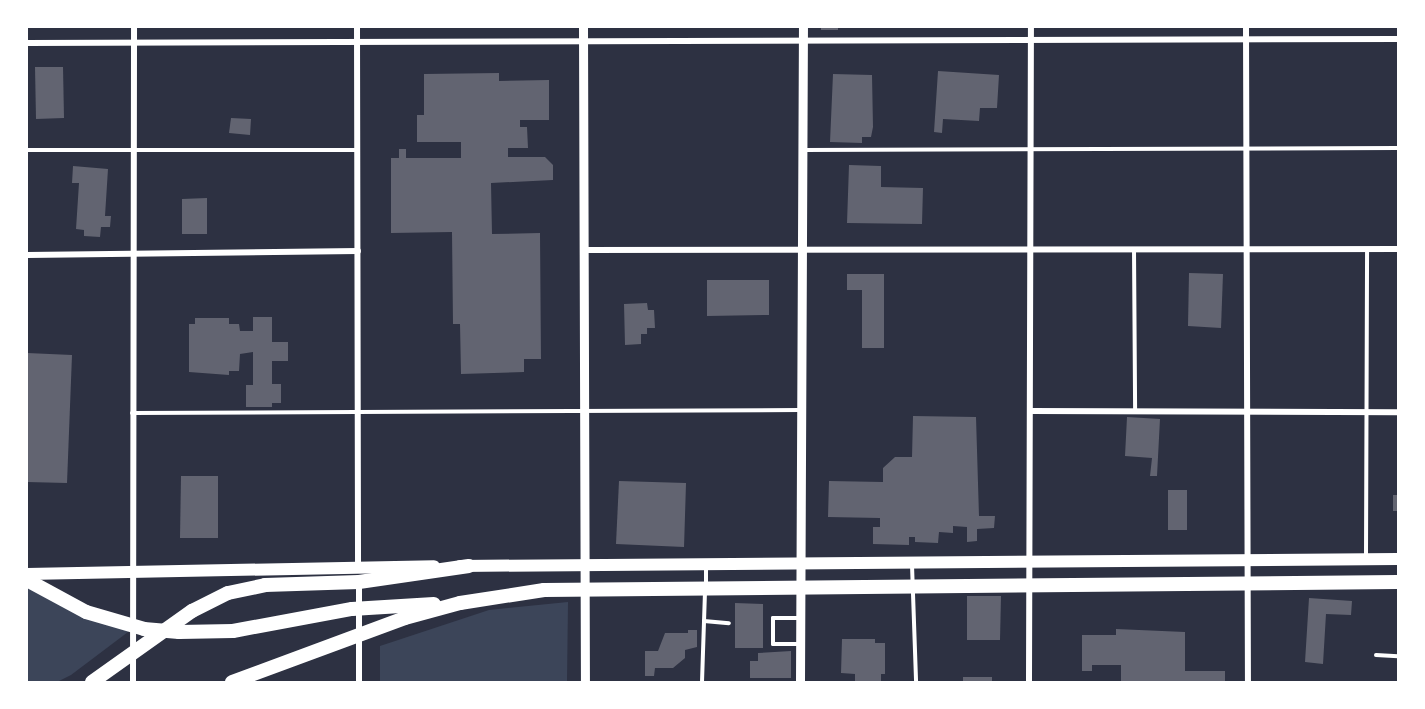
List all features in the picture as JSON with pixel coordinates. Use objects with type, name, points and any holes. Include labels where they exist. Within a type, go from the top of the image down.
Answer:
[{"type":"highway","points":[[93,681],[192,611],[228,593],[265,585],[358,582],[469,566]]},
{"type":"highway","points":[[27,580],[86,612],[144,628],[179,632],[233,631],[352,609],[460,603],[544,590],[609,586],[1398,582]]},
{"type":"highway","points":[[232,682],[355,635],[460,603]]},
{"type":"main road","points":[[27,574],[358,567],[1398,559]]},
{"type":"street","points":[[133,682],[131,572],[134,27]]},
{"type":"street","points":[[357,27],[359,682]]},
{"type":"street","points":[[583,27],[585,682]]},
{"type":"street","points":[[800,682],[803,27]]},
{"type":"street","points":[[1029,682],[1031,27]]},
{"type":"street","points":[[1246,27],[1245,413],[1248,682]]},
{"type":"street","points":[[27,43],[1398,39]]},
{"type":"street","points":[[584,250],[1398,249]]},
{"type":"street","points":[[27,255],[358,251]]},
{"type":"street","points":[[1031,411],[1398,412]]},
{"type":"lane","points":[[803,150],[1398,148]]},
{"type":"lane","points":[[27,150],[357,150]]},
{"type":"lane","points":[[1134,249],[1135,412]]},
{"type":"lane","points":[[1366,560],[1367,249]]},
{"type":"lane","points":[[132,413],[802,410]]},
{"type":"lane","points":[[912,564],[915,682]]},
{"type":"lane","points":[[702,682],[706,566]]},
{"type":"lane","points":[[800,618],[773,618],[773,644],[800,644]]},
{"type":"lane","points":[[704,621],[729,623]]},
{"type":"lane","points":[[1376,655],[1398,656]]},
{"type":"shaded area","points":[[27,588],[128,628],[128,632],[71,675],[57,682],[27,682]]},
{"type":"shaded area","points":[[568,602],[567,682],[380,682],[380,646],[489,610]]},
{"type":"building","points":[[821,27],[838,27],[838,30],[821,30]]},
{"type":"building","points":[[35,67],[63,67],[64,118],[36,119]]},
{"type":"building","points":[[938,71],[999,75],[997,108],[980,108],[979,121],[943,119],[942,133],[934,132]]},
{"type":"building","points":[[499,73],[499,81],[549,80],[549,120],[520,120],[520,127],[527,127],[528,148],[508,148],[508,157],[545,157],[553,165],[553,180],[491,183],[492,234],[540,233],[541,359],[524,359],[524,372],[461,374],[460,324],[453,324],[452,232],[391,233],[391,158],[399,158],[399,149],[406,149],[406,158],[461,158],[461,142],[417,142],[417,115],[424,115],[424,74]]},
{"type":"building","points":[[833,74],[872,75],[873,127],[871,137],[862,137],[862,143],[830,142]]},
{"type":"building","points":[[231,118],[251,119],[250,135],[229,133]]},
{"type":"building","points":[[849,165],[881,166],[881,187],[923,188],[922,224],[847,223]]},
{"type":"building","points":[[73,166],[108,169],[105,216],[111,216],[110,227],[101,227],[100,237],[84,236],[84,230],[76,229],[79,183],[72,183]]},
{"type":"building","points":[[207,198],[207,234],[182,234],[182,199]]},
{"type":"building","points":[[1189,273],[1223,274],[1221,328],[1188,326]]},
{"type":"building","points":[[847,274],[884,274],[884,348],[862,348],[862,290],[847,290]]},
{"type":"building","points":[[707,280],[769,280],[769,315],[707,316]]},
{"type":"building","points":[[647,303],[648,310],[654,310],[655,328],[647,328],[647,334],[641,334],[641,344],[625,345],[624,304]]},
{"type":"building","points":[[253,317],[272,317],[272,342],[288,342],[288,361],[272,361],[272,384],[281,384],[281,403],[272,403],[272,407],[246,407],[246,385],[253,385],[253,352],[240,354],[239,371],[229,371],[229,375],[189,372],[189,324],[195,324],[195,318],[229,318],[229,324],[239,324],[240,331],[253,331]]},
{"type":"building","points":[[27,353],[72,355],[67,483],[27,482]]},
{"type":"building","points":[[913,416],[976,417],[979,516],[995,516],[994,528],[977,529],[977,541],[967,542],[967,527],[953,526],[953,533],[939,532],[938,543],[915,542],[915,537],[909,537],[909,545],[873,544],[873,527],[880,527],[880,518],[828,517],[829,481],[883,482],[883,468],[895,457],[912,457]]},
{"type":"building","points":[[1127,417],[1160,419],[1157,476],[1150,476],[1152,458],[1125,456]]},
{"type":"building","points":[[181,476],[218,476],[218,538],[180,538]]},
{"type":"building","points":[[619,481],[686,483],[684,547],[616,544]]},
{"type":"building","points":[[1168,490],[1187,490],[1187,530],[1168,530]]},
{"type":"building","points":[[1393,495],[1398,495],[1398,511],[1393,511]]},
{"type":"building","points":[[967,596],[1001,596],[1000,640],[967,640]]},
{"type":"building","points":[[1309,598],[1352,601],[1351,615],[1326,614],[1323,664],[1305,662]]},
{"type":"building","points":[[735,603],[763,604],[763,648],[735,648]]},
{"type":"building","points":[[1116,629],[1185,632],[1185,671],[1225,671],[1225,682],[1121,682],[1121,665],[1092,665],[1092,671],[1082,671],[1082,635],[1116,635]]},
{"type":"building","points":[[688,630],[697,630],[697,647],[685,650],[685,658],[673,668],[655,668],[654,676],[645,676],[645,651],[658,651],[665,633],[688,633]]},
{"type":"building","points":[[842,639],[875,639],[875,643],[885,643],[885,674],[881,674],[881,682],[855,682],[855,674],[841,673]]},
{"type":"building","points":[[791,651],[791,678],[750,678],[750,661],[758,661],[758,653]]},
{"type":"building","points":[[963,677],[992,677],[992,682],[963,682]]}]
